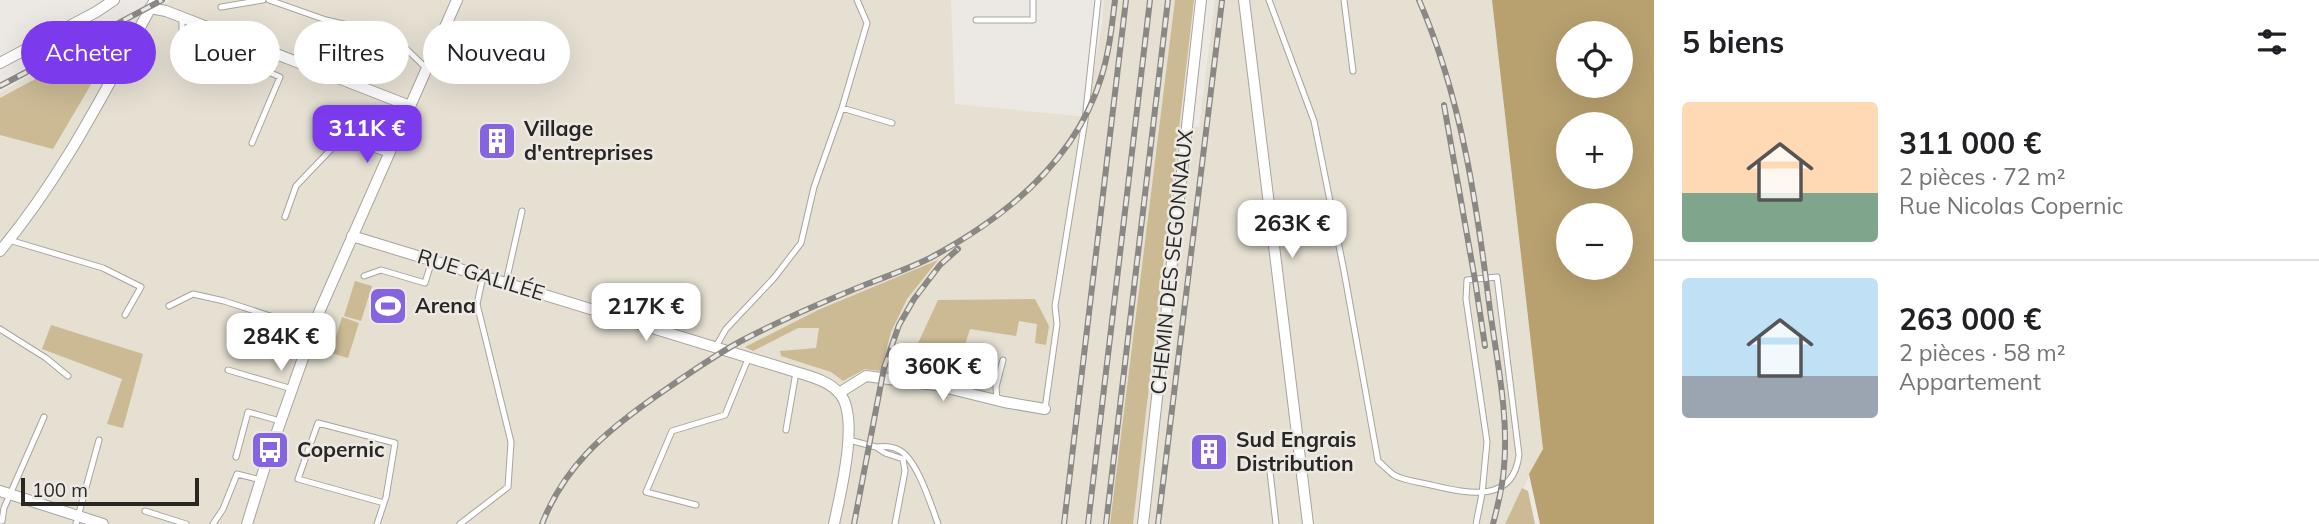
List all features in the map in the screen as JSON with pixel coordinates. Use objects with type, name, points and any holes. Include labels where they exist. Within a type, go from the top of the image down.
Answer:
[{"type":"street","points":[[0,63],[114,0]]},
{"type":"street","points":[[448,21],[457,0]]},
{"type":"street","name":"CHEMIN DES SEGONNAUX","points":[[1143,524],[1201,0]]},
{"type":"street","points":[[1244,0],[1308,524]]},
{"type":"street","points":[[0,251],[37,205],[73,148],[152,4],[411,106]]},
{"type":"street","points":[[247,524],[313,330],[423,78]]},
{"type":"street","name":"RUE GALILÉE","points":[[352,236],[796,372],[820,380],[839,393]]},
{"type":"street","points":[[834,524],[850,422],[844,400],[839,393],[866,376],[934,385],[1045,409]]},
{"type":"street","points":[[5,493],[78,520],[103,524]]},
{"type":"lane","points":[[221,7],[263,0]]},
{"type":"lane","points":[[269,0],[327,20],[392,35],[423,65]]},
{"type":"lane","points":[[715,348],[726,329],[774,278],[801,243],[814,187],[842,108],[867,23],[857,0]]},
{"type":"lane","points":[[976,20],[1033,20],[1033,0]]},
{"type":"lane","points":[[1045,409],[1057,324],[1055,306],[1084,120],[1098,0]]},
{"type":"lane","points":[[1269,0],[1314,121],[1378,461],[1395,476],[1482,495],[1502,486],[1512,477],[1519,455],[1497,277],[1467,281],[1465,299],[1487,442],[1482,495],[1476,524]]},
{"type":"lane","points":[[1344,0],[1353,71]]},
{"type":"lane","points":[[182,17],[182,35],[280,77],[253,143]]},
{"type":"lane","points":[[842,108],[892,123]]},
{"type":"lane","points":[[285,217],[296,186],[337,143],[350,142],[389,154]]},
{"type":"lane","points":[[506,282],[522,211]]},
{"type":"lane","points":[[9,240],[103,268],[141,287],[125,314]]},
{"type":"lane","points":[[364,276],[381,270],[425,283],[432,260]]},
{"type":"lane","points":[[460,524],[508,487],[510,442],[477,304],[483,275]]},
{"type":"lane","points":[[169,306],[194,294],[313,330]]},
{"type":"lane","points":[[0,328],[68,376]]},
{"type":"lane","points":[[696,505],[646,492],[672,431],[725,415],[748,359]]},
{"type":"lane","points":[[997,400],[996,387],[1003,360]]},
{"type":"lane","points":[[228,370],[292,389]]},
{"type":"lane","points":[[786,430],[796,372]]},
{"type":"lane","points":[[236,457],[248,412],[280,421]]},
{"type":"lane","points":[[0,521],[5,493],[44,417]]},
{"type":"lane","points":[[377,524],[384,503],[395,443],[318,423],[298,479],[384,503]]},
{"type":"lane","points":[[78,520],[99,440]]},
{"type":"lane","points":[[849,440],[901,457],[905,465],[895,524]]},
{"type":"lane","points":[[876,447],[886,446],[899,450],[906,456],[923,487],[938,524]]},
{"type":"lane","points":[[1276,524],[1269,463],[1301,467]]},
{"type":"lane","points":[[213,524],[223,509],[237,474],[261,480]]},
{"type":"lane","points":[[145,511],[186,524]]},
{"type":"shaded area","points":[[171,0],[951,0],[955,104],[1089,117],[1104,0],[1194,0],[1182,126],[1199,127],[1215,0],[1492,0],[1543,449],[1511,512],[1512,524],[0,524],[0,92],[21,81],[21,84],[156,84],[156,21],[132,21]]},
{"type":"shaded area","points":[[1175,0],[1194,0],[1133,524],[1110,524]]},
{"type":"shaded area","points":[[1492,0],[1654,0],[1654,524],[1540,524],[1529,474],[1543,449]]},
{"type":"shaded area","points":[[26,84],[91,84],[53,149],[0,135],[0,98]]},
{"type":"shaded area","points":[[938,260],[907,299],[891,332],[881,371],[865,369],[843,381],[831,372],[781,356],[780,351],[816,348],[819,328],[798,328],[753,351],[745,347],[818,310]]},
{"type":"shaded area","points":[[355,281],[372,286],[361,321],[344,316]]},
{"type":"shaded area","points":[[1035,299],[1049,326],[1046,345],[1035,343],[1037,324],[1019,321],[1016,336],[970,329],[964,348],[993,354],[992,364],[981,366],[976,385],[908,365],[938,300]]},
{"type":"shaded area","points":[[342,317],[359,323],[348,358],[331,353]]},
{"type":"shaded area","points":[[51,325],[143,354],[123,428],[107,424],[122,379],[42,349]]},
{"type":"shaded area","points":[[1522,488],[1528,491],[1535,524],[1505,524]]},
{"type":"railway","points":[[0,86],[162,0]]},
{"type":"railway","points":[[542,524],[562,485],[602,438],[634,412],[718,354],[819,304],[930,258],[985,225],[1010,206],[1055,161],[1074,136],[1089,108],[1106,59],[1115,0]]},
{"type":"railway","points":[[1064,524],[1126,0]]},
{"type":"railway","points":[[1088,524],[1150,0]]},
{"type":"railway","points":[[1106,524],[1168,0]]},
{"type":"railway","points":[[1419,0],[1434,37],[1456,111],[1484,264],[1505,426],[1503,474],[1493,524]]},
{"type":"railway","points":[[1158,524],[1222,1]]},
{"type":"railway","points":[[1444,105],[1485,346]]},
{"type":"railway","points":[[854,524],[884,368],[899,325],[914,299],[940,265],[958,249]]},
{"type":"place","name":"Village d'entreprises","points":[[497,141]]},
{"type":"place","name":"Arena","points":[[388,306]]},
{"type":"place","name":"Copernic","points":[[270,450]]},
{"type":"place","name":"Sud Engrais Distribution","points":[[1209,452]]}]
